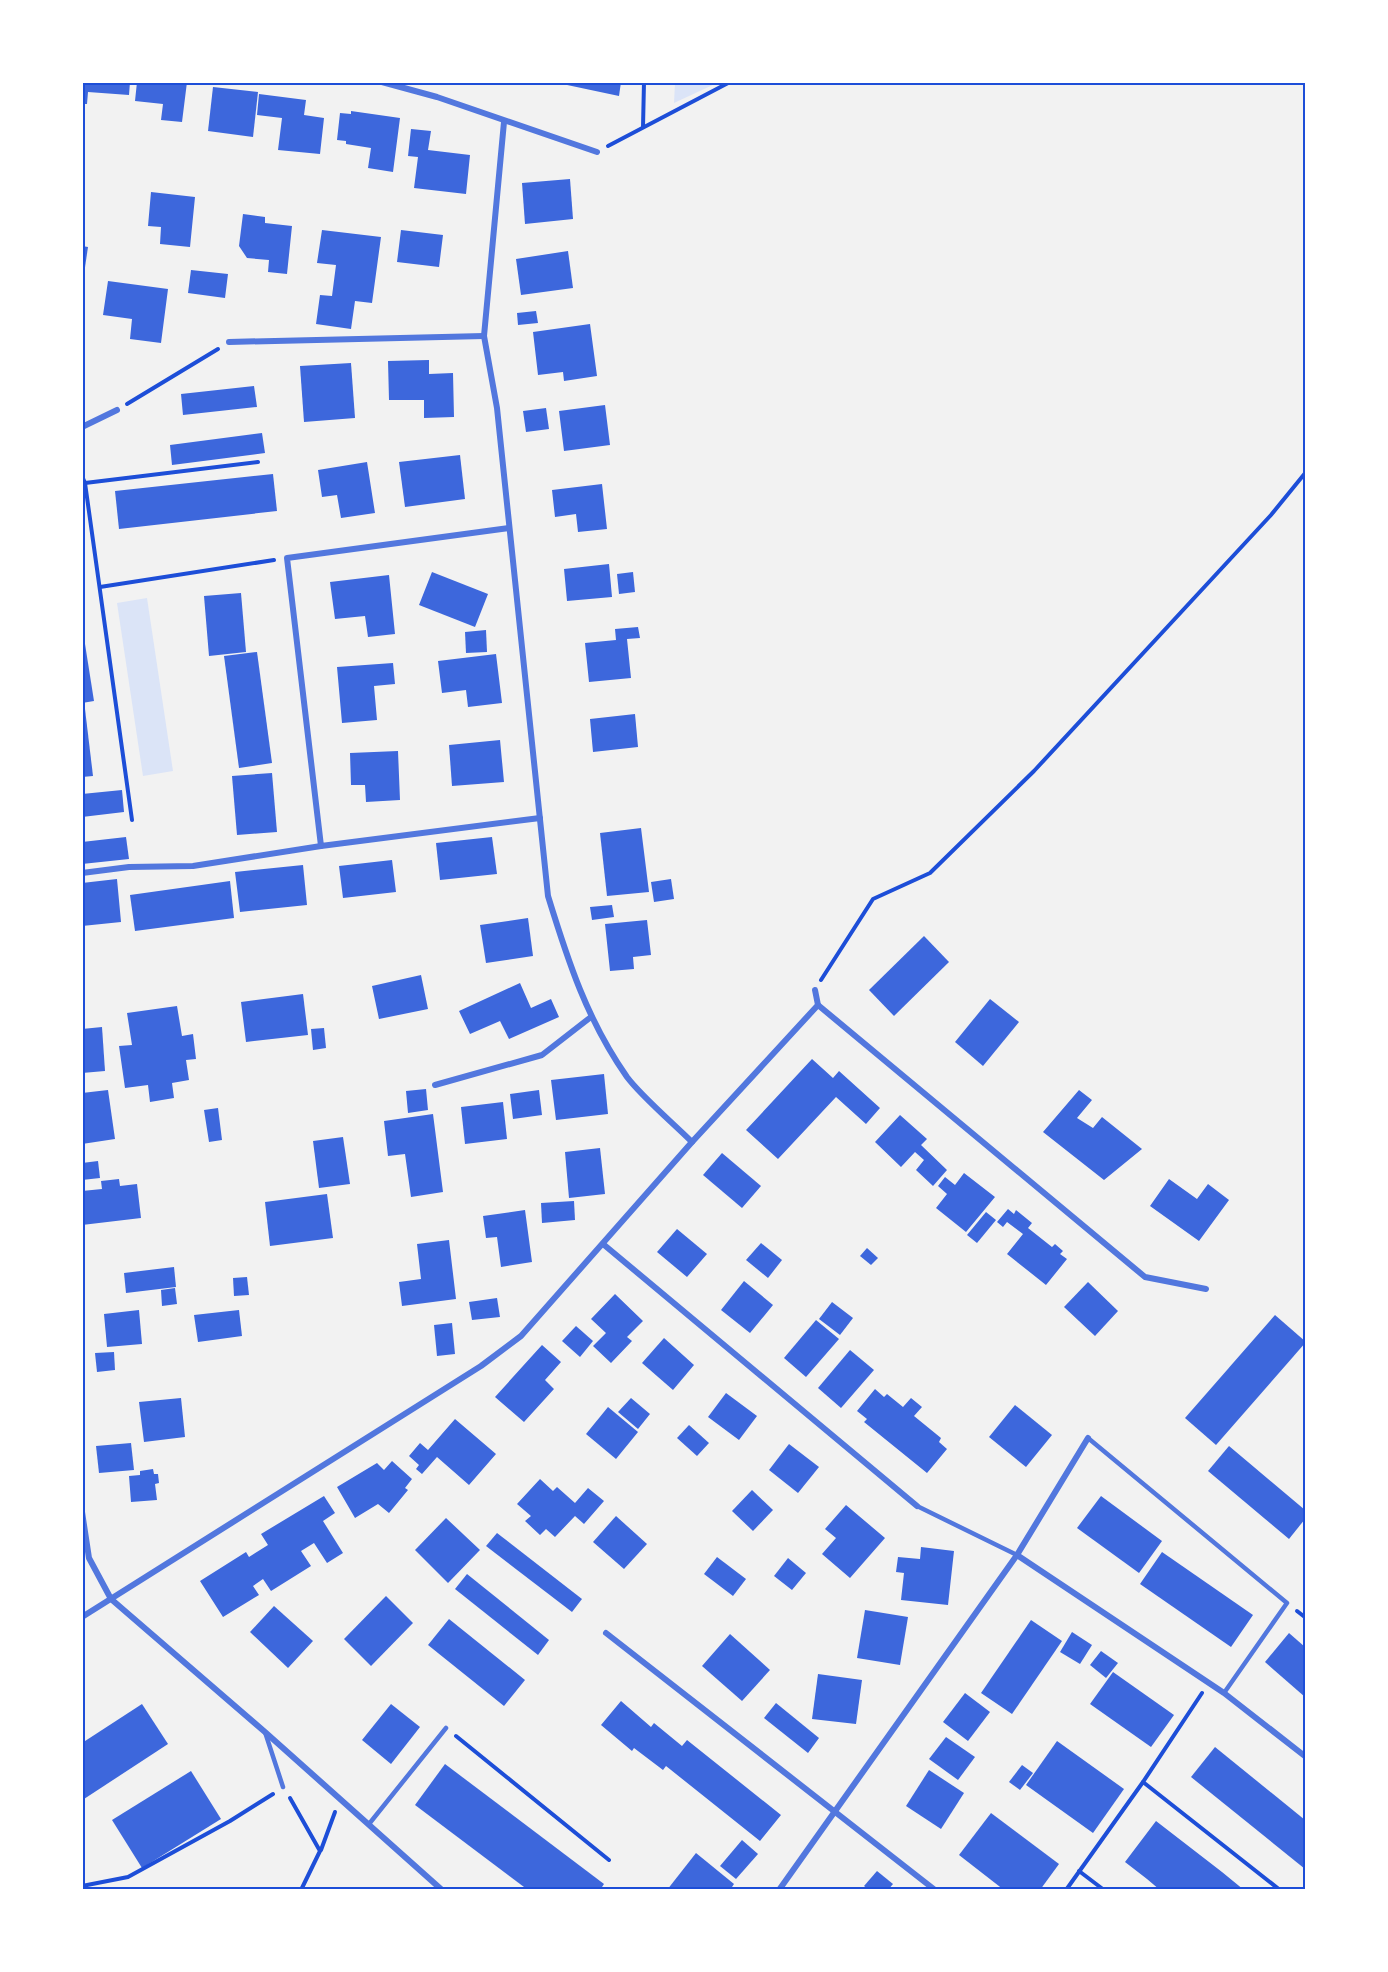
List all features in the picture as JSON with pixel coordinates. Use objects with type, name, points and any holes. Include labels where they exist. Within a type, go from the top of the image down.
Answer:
[{"type":"street","points":[[382,82],[437,98],[597,152]]},
{"type":"street","points":[[504,122],[484,336],[496,408],[549,896],[568,962],[591,1017],[628,1079],[692,1142]]},
{"type":"street","points":[[229,342],[484,336]]},
{"type":"street","points":[[82,427],[117,410]]},
{"type":"street","points":[[321,846],[287,558],[509,528]]},
{"type":"street","points":[[82,873],[129,867],[193,866],[321,846],[540,818]]},
{"type":"street","points":[[814,990],[818,1005],[1145,1277],[1206,1289]]},
{"type":"street","points":[[82,1617],[481,1366],[521,1336],[692,1142],[818,1005]]},
{"type":"street","points":[[435,1085],[542,1054],[591,1017]]},
{"type":"street","points":[[603,1244],[917,1506]]},
{"type":"street","points":[[779,1890],[1017,1555],[1088,1438]]},
{"type":"street","points":[[82,1512],[89,1558],[111,1599],[442,1890]]},
{"type":"street","points":[[1017,1555],[1224,1693],[1305,1757]]},
{"type":"street","points":[[606,1633],[935,1890]]},
{"type":"lane","points":[[1088,1438],[1287,1603],[1224,1693]]},
{"type":"lane","points":[[917,1506],[1017,1555]]},
{"type":"lane","points":[[369,1824],[446,1728]]},
{"type":"lane","points":[[265,1732],[283,1787]]},
{"type":"path","points":[[643,128],[644,82]]},
{"type":"path","points":[[597,152],[730,82]]},
{"type":"path","points":[[117,410],[229,342]]},
{"type":"path","points":[[86,483],[258,462]]},
{"type":"path","points":[[814,990],[873,899],[930,873],[1034,771],[1271,515],[1305,472]]},
{"type":"path","points":[[82,476],[86,483],[132,820]]},
{"type":"path","points":[[100,587],[287,558]]},
{"type":"path","points":[[1066,1890],[1143,1782],[1209,1683]]},
{"type":"path","points":[[446,1728],[609,1860]]},
{"type":"path","points":[[1143,1782],[1280,1890]]},
{"type":"path","points":[[82,1886],[128,1877],[230,1821],[283,1787],[320,1851]]},
{"type":"path","points":[[301,1890],[320,1851],[340,1798]]},
{"type":"path","points":[[1079,1871],[1104,1890]]},
{"type":"shaded area","points":[[675,82],[717,83],[674,103]]},
{"type":"shaded area","points":[[147,598],[173,771],[143,776],[117,603]]},
{"type":"building","points":[[82,82],[130,82],[129,95],[88,92],[87,104],[82,104]]},
{"type":"building","points":[[137,82],[187,82],[182,122],[161,120],[163,104],[135,101]]},
{"type":"building","points":[[553,82],[621,82],[619,96]]},
{"type":"building","points":[[213,87],[258,92],[253,137],[208,131]]},
{"type":"building","points":[[259,94],[306,100],[304,115],[324,118],[320,154],[278,150],[282,118],[257,115]]},
{"type":"building","points":[[351,111],[400,118],[393,172],[368,168],[371,148],[346,144],[346,141],[337,140],[340,113],[351,114]]},
{"type":"building","points":[[411,129],[431,131],[428,150],[470,155],[466,194],[414,188],[418,157],[408,156]]},
{"type":"building","points":[[570,179],[573,219],[525,224],[522,183]]},
{"type":"building","points":[[151,192],[195,197],[190,247],[160,244],[161,227],[148,226]]},
{"type":"building","points":[[243,214],[265,217],[265,223],[292,226],[287,274],[268,272],[269,260],[247,258],[239,246]]},
{"type":"building","points":[[322,230],[381,237],[372,303],[355,301],[351,329],[316,324],[320,295],[332,296],[336,265],[317,263]]},
{"type":"building","points":[[401,230],[443,235],[439,267],[397,262]]},
{"type":"building","points":[[82,246],[88,247],[84,274],[82,274]]},
{"type":"building","points":[[568,251],[573,288],[521,295],[516,259]]},
{"type":"building","points":[[191,270],[228,274],[225,298],[188,293]]},
{"type":"building","points":[[108,281],[168,289],[161,343],[130,339],[132,319],[103,315]]},
{"type":"building","points":[[536,311],[538,323],[518,325],[517,313]]},
{"type":"building","points":[[590,324],[597,376],[564,381],[563,372],[538,375],[533,332]]},
{"type":"building","points":[[429,360],[429,374],[453,373],[454,417],[424,418],[424,400],[389,400],[388,361]]},
{"type":"building","points":[[351,363],[355,418],[304,422],[300,366]]},
{"type":"building","points":[[254,386],[257,407],[183,415],[181,394]]},
{"type":"building","points":[[605,405],[610,445],[564,451],[559,411]]},
{"type":"building","points":[[546,408],[549,429],[526,432],[523,411]]},
{"type":"building","points":[[262,433],[265,453],[172,465],[170,445]]},
{"type":"building","points":[[460,455],[465,499],[405,507],[399,462]]},
{"type":"building","points":[[367,462],[375,513],[341,518],[337,495],[322,497],[318,470]]},
{"type":"building","points":[[273,474],[277,511],[119,529],[115,491]]},
{"type":"building","points":[[602,484],[607,529],[578,532],[576,514],[555,517],[552,490]]},
{"type":"building","points":[[609,564],[612,597],[567,601],[564,569]]},
{"type":"building","points":[[432,572],[488,594],[475,627],[419,605]]},
{"type":"building","points":[[633,572],[635,592],[619,594],[617,574]]},
{"type":"building","points":[[389,575],[395,634],[368,637],[365,616],[335,619],[330,582]]},
{"type":"building","points":[[241,593],[246,652],[209,656],[204,596]]},
{"type":"building","points":[[82,625],[94,701],[82,703]]},
{"type":"building","points":[[638,627],[640,638],[627,639],[631,678],[589,682],[585,643],[616,640],[615,629]]},
{"type":"building","points":[[486,630],[487,652],[466,653],[465,632]]},
{"type":"building","points":[[257,652],[272,763],[239,768],[224,656]]},
{"type":"building","points":[[496,654],[502,703],[468,707],[466,690],[442,693],[438,661]]},
{"type":"building","points":[[393,663],[395,684],[374,686],[377,720],[342,723],[337,667]]},
{"type":"building","points":[[82,709],[85,709],[93,776],[82,777]]},
{"type":"building","points":[[635,714],[638,747],[593,752],[590,719]]},
{"type":"building","points":[[500,740],[504,782],[452,786],[449,745]]},
{"type":"building","points":[[398,751],[400,800],[366,802],[365,785],[351,785],[350,753]]},
{"type":"building","points":[[272,773],[277,832],[237,835],[232,776]]},
{"type":"building","points":[[122,790],[124,812],[82,817],[82,794]]},
{"type":"building","points":[[641,828],[649,892],[607,896],[600,833]]},
{"type":"building","points":[[126,837],[129,859],[82,864],[82,842]]},
{"type":"building","points":[[492,837],[497,874],[440,880],[436,843]]},
{"type":"building","points":[[392,860],[396,892],[343,898],[339,866]]},
{"type":"building","points":[[303,865],[307,905],[240,912],[235,872]]},
{"type":"building","points":[[117,879],[121,922],[82,926],[82,883]]},
{"type":"building","points":[[671,879],[674,899],[654,902],[651,882]]},
{"type":"building","points":[[230,881],[234,918],[135,931],[130,895]]},
{"type":"building","points":[[612,905],[614,917],[592,920],[590,907]]},
{"type":"building","points":[[528,918],[533,956],[486,963],[480,925]]},
{"type":"building","points":[[647,920],[651,955],[633,957],[634,969],[610,971],[605,924]]},
{"type":"building","points":[[924,936],[949,962],[894,1016],[869,990]]},
{"type":"building","points":[[421,975],[428,1009],[379,1019],[372,986]]},
{"type":"building","points":[[520,983],[531,1008],[551,999],[559,1017],[509,1039],[500,1021],[470,1034],[459,1011]]},
{"type":"building","points":[[303,994],[308,1035],[246,1042],[241,1002]]},
{"type":"building","points":[[990,999],[1019,1022],[983,1066],[955,1042]]},
{"type":"building","points":[[177,1006],[182,1036],[193,1034],[196,1059],[186,1060],[189,1080],[172,1083],[174,1098],[150,1102],[148,1085],[125,1088],[119,1046],[132,1045],[127,1013]]},
{"type":"building","points":[[102,1027],[105,1071],[82,1073],[82,1029]]},
{"type":"building","points":[[324,1028],[326,1048],[313,1050],[311,1029]]},
{"type":"building","points":[[812,1059],[833,1078],[839,1071],[880,1108],[866,1124],[836,1097],[778,1159],[746,1130]]},
{"type":"building","points":[[604,1074],[608,1114],[556,1120],[551,1080]]},
{"type":"building","points":[[426,1089],[428,1110],[408,1113],[406,1091]]},
{"type":"building","points":[[108,1090],[115,1139],[82,1144],[82,1093]]},
{"type":"building","points":[[539,1090],[542,1115],[513,1119],[510,1094]]},
{"type":"building","points":[[1079,1090],[1092,1100],[1077,1118],[1093,1128],[1102,1117],[1142,1149],[1104,1180],[1043,1132]]},
{"type":"building","points":[[503,1102],[507,1139],[465,1144],[461,1107]]},
{"type":"building","points":[[218,1108],[222,1140],[209,1142],[204,1110]]},
{"type":"building","points":[[433,1114],[443,1192],[411,1197],[405,1154],[388,1156],[384,1121]]},
{"type":"building","points":[[900,1115],[927,1139],[921,1145],[947,1170],[933,1186],[916,1170],[924,1160],[915,1152],[901,1167],[875,1142]]},
{"type":"building","points":[[343,1137],[350,1184],[319,1188],[313,1141]]},
{"type":"building","points":[[600,1148],[605,1194],[569,1198],[565,1152]]},
{"type":"building","points":[[722,1153],[761,1186],[742,1208],[703,1175]]},
{"type":"building","points":[[98,1161],[100,1178],[82,1180],[82,1163]]},
{"type":"building","points":[[964,1173],[995,1197],[966,1232],[936,1208],[947,1194],[938,1186],[945,1177],[955,1185]]},
{"type":"building","points":[[119,1179],[120,1186],[137,1184],[141,1218],[82,1225],[82,1191],[102,1189],[101,1181]]},
{"type":"building","points":[[1169,1179],[1197,1199],[1208,1184],[1229,1200],[1199,1241],[1150,1206]]},
{"type":"building","points":[[327,1194],[333,1238],[270,1246],[265,1202]]},
{"type":"building","points":[[574,1201],[575,1220],[542,1223],[541,1203]]},
{"type":"building","points":[[1008,1209],[1014,1214],[1016,1210],[1032,1223],[1028,1228],[1052,1247],[1055,1244],[1063,1251],[1060,1254],[1067,1259],[1046,1285],[1007,1254],[1023,1234],[1007,1222],[1003,1227],[997,1222]]},
{"type":"building","points":[[525,1210],[532,1262],[501,1267],[497,1237],[486,1238],[483,1216]]},
{"type":"building","points":[[986,1212],[996,1220],[977,1243],[967,1235]]},
{"type":"building","points":[[677,1229],[707,1254],[687,1277],[657,1252]]},
{"type":"building","points":[[449,1240],[456,1299],[402,1306],[399,1282],[421,1279],[417,1244]]},
{"type":"building","points":[[761,1243],[782,1260],[768,1278],[746,1260]]},
{"type":"building","points":[[867,1248],[878,1258],[871,1265],[860,1256]]},
{"type":"building","points":[[174,1267],[176,1287],[126,1293],[124,1273]]},
{"type":"building","points":[[247,1277],[249,1295],[234,1296],[233,1278]]},
{"type":"building","points":[[744,1281],[773,1305],[750,1333],[721,1310]]},
{"type":"building","points":[[1088,1282],[1118,1311],[1095,1336],[1064,1307]]},
{"type":"building","points":[[175,1288],[177,1304],[162,1306],[161,1290]]},
{"type":"building","points":[[615,1294],[643,1321],[627,1337],[632,1341],[611,1363],[593,1346],[606,1333],[591,1319]]},
{"type":"building","points":[[497,1298],[500,1317],[472,1320],[469,1302]]},
{"type":"building","points":[[832,1302],[853,1318],[840,1335],[819,1319]]},
{"type":"building","points":[[139,1310],[142,1344],[107,1347],[104,1314]]},
{"type":"building","points":[[239,1310],[242,1336],[198,1342],[194,1315]]},
{"type":"building","points":[[1275,1315],[1306,1342],[1216,1445],[1185,1418]]},
{"type":"building","points":[[816,1320],[839,1339],[806,1377],[784,1358]]},
{"type":"building","points":[[452,1323],[455,1354],[437,1356],[434,1325]]},
{"type":"building","points":[[576,1326],[593,1341],[580,1357],[562,1341]]},
{"type":"building","points":[[664,1338],[694,1365],[673,1390],[642,1363]]},
{"type":"building","points":[[542,1345],[561,1362],[545,1380],[554,1389],[524,1422],[495,1397]]},
{"type":"building","points":[[850,1350],[874,1370],[841,1408],[818,1388]]},
{"type":"building","points":[[114,1352],[115,1370],[97,1372],[95,1353]]},
{"type":"building","points":[[875,1389],[884,1397],[887,1394],[903,1407],[911,1398],[922,1407],[914,1416],[941,1438],[939,1442],[947,1449],[927,1473],[864,1422],[867,1419],[857,1411]]},
{"type":"building","points":[[726,1393],[757,1416],[739,1440],[708,1417]]},
{"type":"building","points":[[181,1398],[185,1437],[144,1442],[139,1402]]},
{"type":"building","points":[[631,1398],[650,1414],[638,1429],[618,1412]]},
{"type":"building","points":[[1015,1405],[1052,1435],[1026,1467],[989,1437]]},
{"type":"building","points":[[608,1407],[638,1432],[616,1459],[586,1434]]},
{"type":"building","points":[[455,1419],[496,1454],[469,1485],[437,1457],[422,1474],[416,1469],[419,1465],[409,1456],[420,1443],[428,1450]]},
{"type":"building","points":[[689,1425],[709,1443],[697,1456],[677,1438]]},
{"type":"building","points":[[131,1443],[134,1470],[99,1473],[96,1446]]},
{"type":"building","points":[[789,1444],[819,1467],[798,1493],[769,1470]]},
{"type":"building","points":[[1229,1446],[1305,1510],[1305,1519],[1289,1539],[1208,1471]]},
{"type":"building","points":[[392,1461],[412,1479],[405,1488],[408,1490],[389,1513],[378,1504],[355,1518],[337,1487],[377,1463],[384,1470]]},
{"type":"building","points":[[153,1469],[154,1474],[158,1474],[159,1483],[155,1484],[157,1500],[131,1502],[129,1476],[140,1475],[140,1471]]},
{"type":"building","points":[[540,1479],[553,1491],[557,1487],[575,1503],[588,1488],[604,1501],[584,1524],[575,1516],[555,1537],[546,1529],[540,1535],[525,1521],[531,1516],[517,1504]]},
{"type":"building","points":[[752,1490],[773,1510],[753,1531],[732,1511]]},
{"type":"building","points":[[324,1496],[335,1513],[323,1521],[343,1553],[327,1563],[314,1543],[301,1551],[311,1566],[271,1591],[263,1579],[253,1586],[259,1595],[223,1617],[200,1581],[246,1552],[249,1557],[268,1545],[261,1534]]},
{"type":"building","points":[[1101,1496],[1162,1541],[1139,1573],[1077,1528]]},
{"type":"building","points":[[846,1505],[885,1538],[850,1578],[822,1554],[836,1538],[825,1529]]},
{"type":"building","points":[[616,1516],[647,1544],[624,1569],[593,1542]]},
{"type":"building","points":[[446,1518],[480,1550],[448,1583],[415,1550]]},
{"type":"building","points":[[497,1533],[582,1599],[572,1612],[486,1546]]},
{"type":"building","points":[[921,1547],[954,1551],[948,1605],[901,1600],[904,1573],[896,1572],[898,1557],[920,1559]]},
{"type":"building","points":[[1162,1552],[1253,1615],[1231,1647],[1140,1584]]},
{"type":"building","points":[[717,1557],[746,1579],[733,1596],[704,1574]]},
{"type":"building","points":[[788,1558],[806,1573],[792,1590],[774,1576]]},
{"type":"building","points":[[467,1574],[549,1640],[538,1655],[455,1589]]},
{"type":"building","points":[[386,1596],[413,1623],[371,1666],[344,1639]]},
{"type":"building","points":[[274,1606],[313,1641],[288,1668],[250,1632]]},
{"type":"building","points":[[865,1610],[908,1617],[900,1665],[857,1658]]},
{"type":"building","points":[[449,1619],[525,1680],[504,1706],[428,1645]]},
{"type":"building","points":[[1031,1620],[1062,1641],[1012,1714],[981,1693]]},
{"type":"building","points":[[1072,1632],[1092,1645],[1080,1664],[1060,1652]]},
{"type":"building","points":[[1289,1633],[1305,1647],[1305,1697],[1265,1662]]},
{"type":"building","points":[[730,1634],[770,1670],[742,1701],[702,1666]]},
{"type":"building","points":[[1101,1651],[1118,1663],[1106,1678],[1090,1665]]},
{"type":"building","points":[[1113,1672],[1174,1715],[1151,1747],[1090,1704]]},
{"type":"building","points":[[818,1674],[862,1680],[856,1724],[812,1719]]},
{"type":"building","points":[[965,1693],[990,1712],[968,1741],[943,1722]]},
{"type":"building","points":[[621,1701],[651,1727],[654,1723],[682,1746],[687,1740],[781,1815],[760,1841],[666,1766],[663,1770],[634,1748],[632,1751],[601,1725]]},
{"type":"building","points":[[776,1703],[819,1738],[808,1753],[764,1718]]},
{"type":"building","points":[[142,1704],[168,1744],[84,1799],[82,1743]]},
{"type":"building","points":[[391,1704],[420,1727],[391,1764],[362,1740]]},
{"type":"building","points":[[946,1737],[975,1757],[958,1780],[929,1759]]},
{"type":"building","points":[[1057,1741],[1124,1789],[1093,1833],[1026,1785]]},
{"type":"building","points":[[1215,1747],[1305,1820],[1305,1869],[1191,1777]]},
{"type":"building","points":[[445,1764],[604,1884],[600,1890],[528,1890],[415,1805]]},
{"type":"building","points":[[1022,1765],[1033,1773],[1020,1790],[1009,1782]]},
{"type":"building","points":[[929,1770],[964,1793],[941,1829],[906,1806]]},
{"type":"building","points":[[191,1771],[221,1819],[142,1868],[112,1820]]},
{"type":"building","points":[[991,1813],[1059,1864],[1040,1890],[1004,1890],[959,1855]]},
{"type":"building","points":[[1156,1821],[1244,1890],[1160,1890],[1125,1862]]},
{"type":"building","points":[[742,1840],[758,1854],[736,1879],[720,1866]]},
{"type":"building","points":[[696,1853],[734,1884],[730,1890],[667,1890]]},
{"type":"building","points":[[877,1871],[893,1884],[888,1890],[869,1890],[864,1886]]}]
